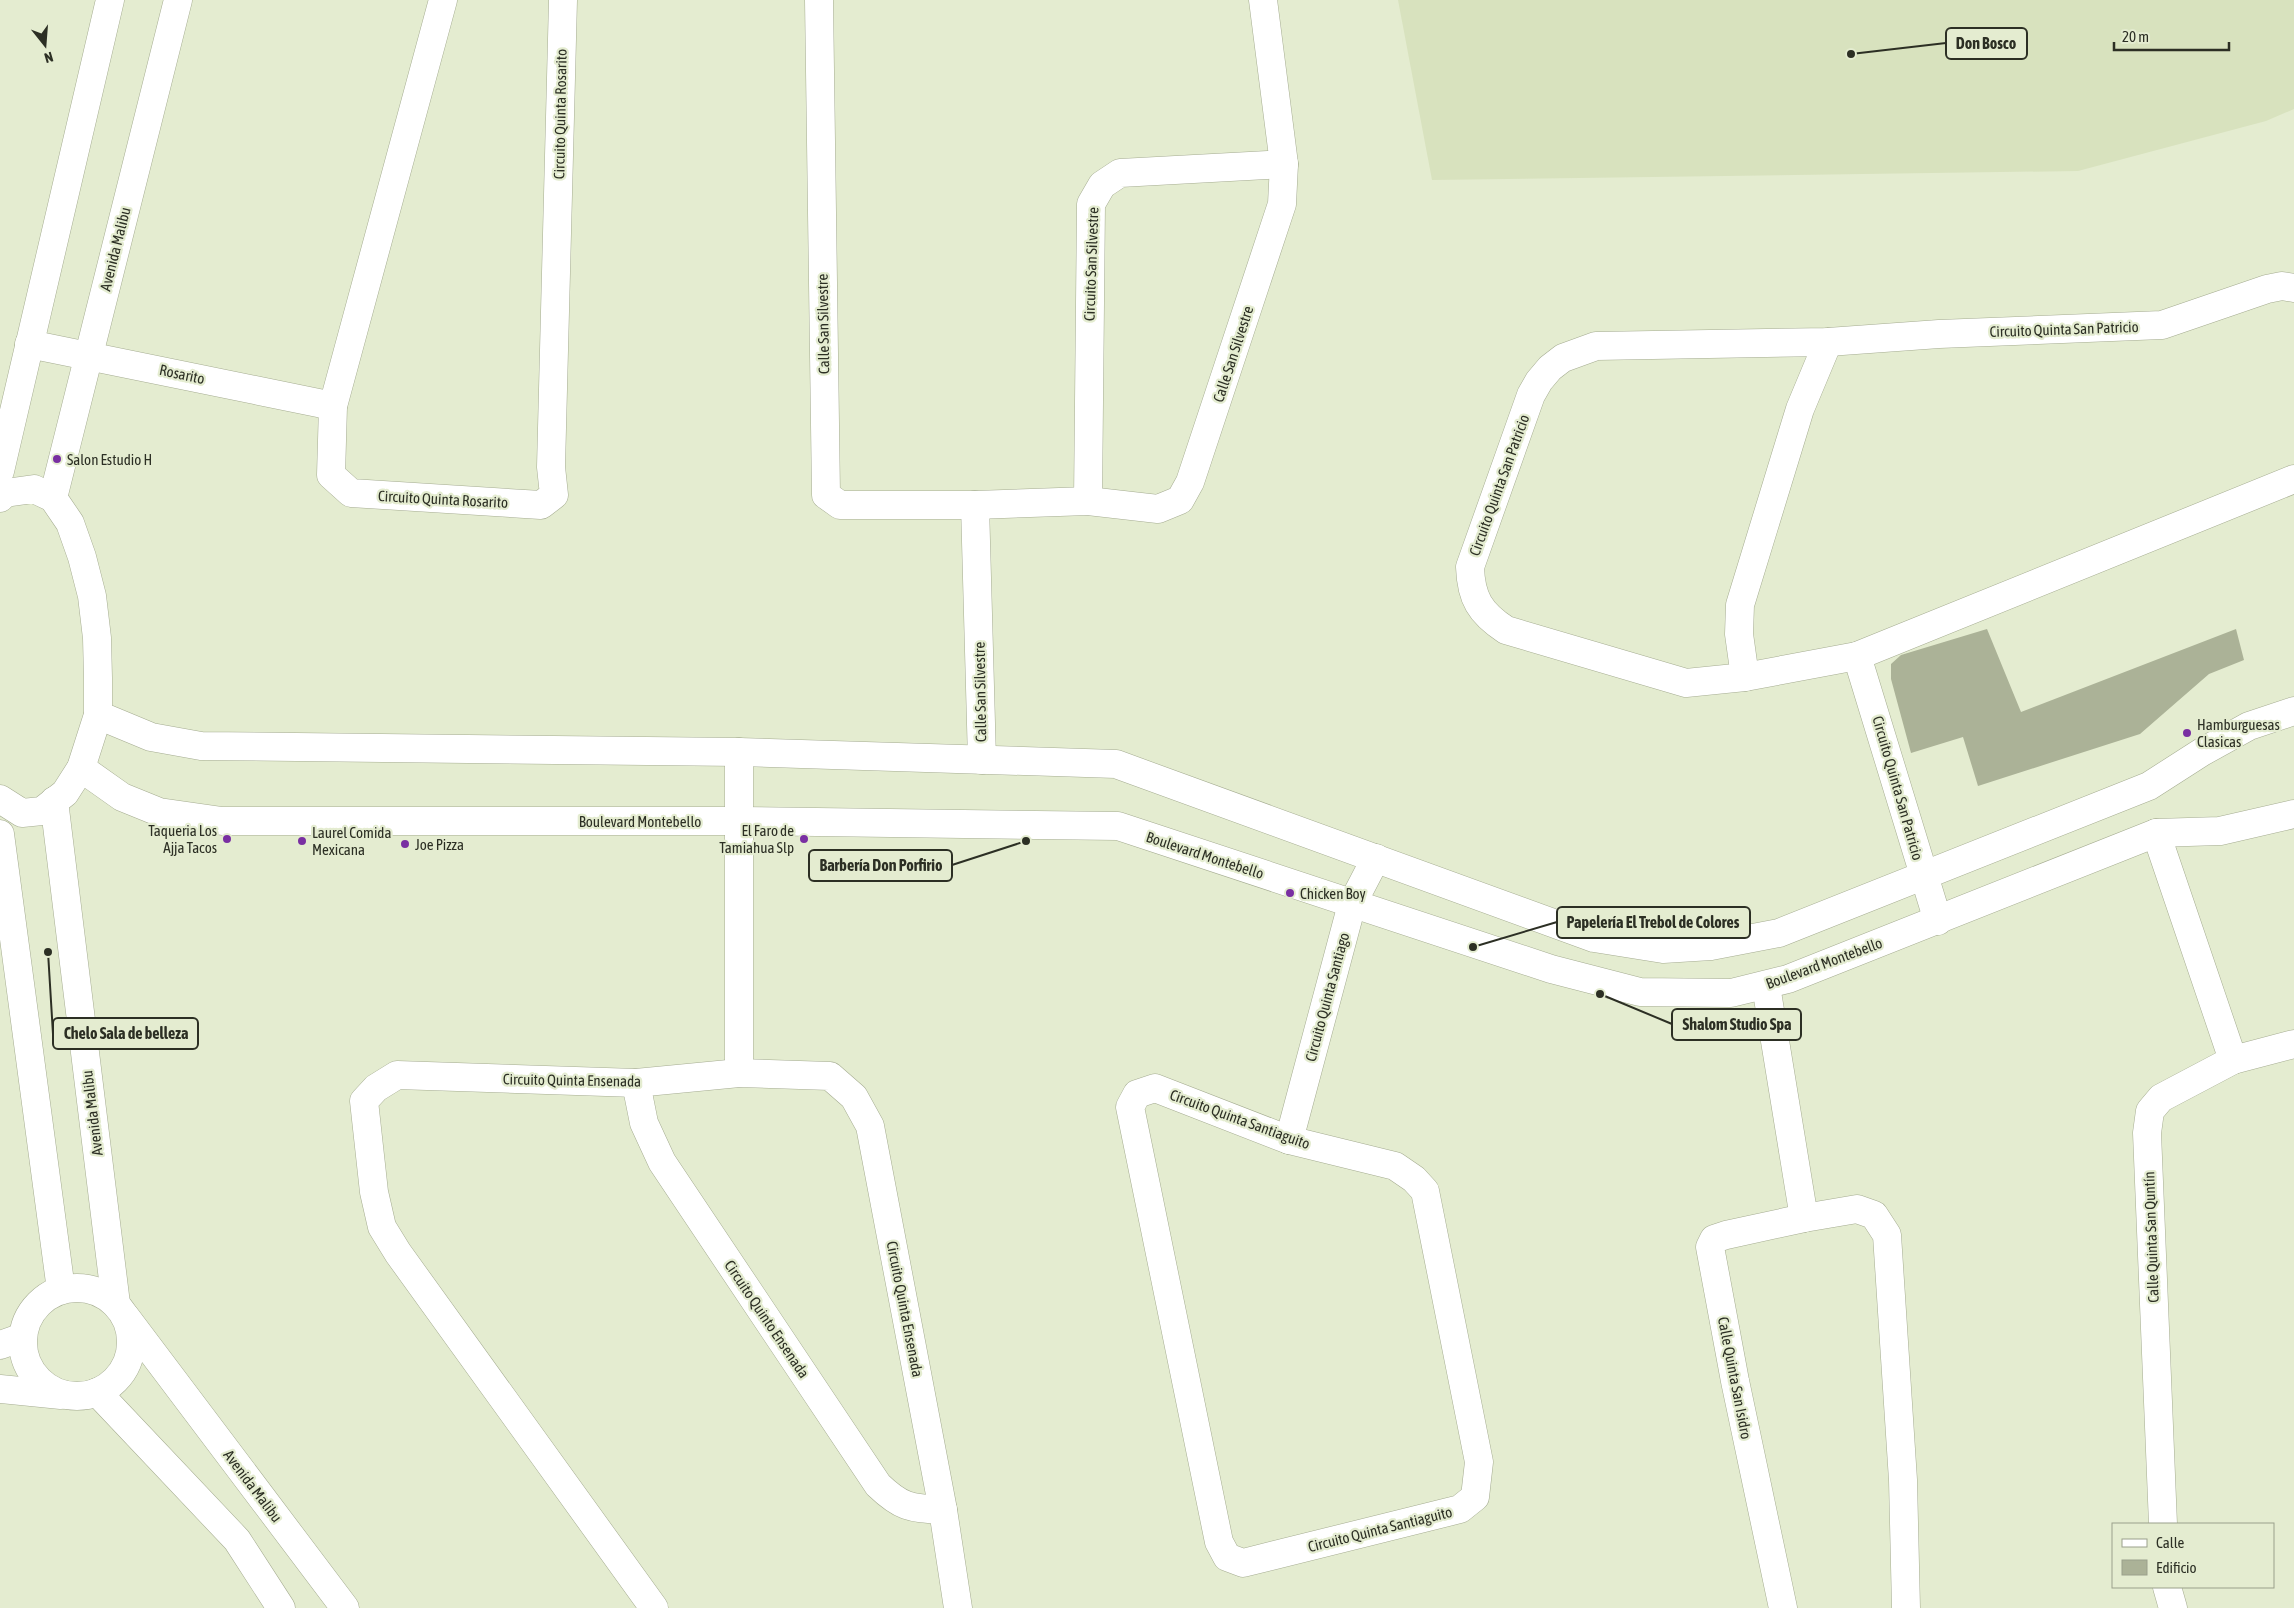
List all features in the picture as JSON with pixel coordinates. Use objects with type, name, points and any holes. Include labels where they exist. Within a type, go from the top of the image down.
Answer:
[{"type":"street","points":[[0,470],[110,0]]},
{"type":"street","name":"Avenida Malibu","points":[[53,498],[178,0]]},
{"type":"street","name":"Circuito Quinta Rosarito","points":[[443,0],[333,406],[331,475],[351,493],[540,505],[554,495],[552,467],[563,0]]},
{"type":"street","name":"Calle San Silvestre","points":[[819,0],[826,495],[840,505],[975,505],[1088,502],[1158,509],[1180,500],[1190,482],[1282,204],[1284,164],[1263,0]]},
{"type":"street","name":"Circuito San Silvestre","points":[[1088,502],[1091,204],[1102,185],[1120,173],[1284,164]]},
{"type":"street","name":"Circuito Quinta San Patricio","points":[[2294,288],[2282,286],[2267,289],[2162,325],[1939,334],[1828,342],[1596,346],[1563,358],[1550,368],[1531,395],[1470,566],[1471,584],[1484,613],[1506,630],[1686,683],[1745,677],[1857,656],[2294,479]]},
{"type":"street","points":[[1745,677],[1739,634],[1740,605],[1800,409],[1828,342]]},
{"type":"street","name":"Rosarito","points":[[30,344],[333,406]]},
{"type":"street","points":[[0,498],[5,493],[34,489],[53,498],[70,524],[82,557],[92,596],[97,638],[98,715],[81,768],[65,793],[42,811],[22,812],[0,799]]},
{"type":"street","name":"Calle San Silvestre","points":[[975,505],[982,760]]},
{"type":"street","name":"Circuito Quinta San Patricio","points":[[1857,656],[1887,748],[1923,875],[1938,920]]},
{"type":"street","points":[[98,715],[151,737],[201,746],[739,752],[1116,764],[1594,938],[1663,949],[1712,946],[1779,933],[2149,786],[2202,752],[2248,726],[2294,711]]},
{"type":"street","points":[[739,752],[739,1073]]},
{"type":"street","name":"Boulevard Montebello","points":[[81,768],[122,797],[159,812],[222,821],[739,821],[1118,826],[1551,969],[1640,992],[1731,993],[1766,986],[2156,833],[2220,831],[2294,814]]},
{"type":"street","name":"Avenida Malibu","points":[[54,802],[120,1310],[345,1608]]},
{"type":"street","points":[[2156,833],[2233,1060]]},
{"type":"street","points":[[0,834],[61,1290]]},
{"type":"street","name":"Circuito Quinta Santiago","points":[[1289,1140],[1352,904],[1376,858]]},
{"type":"street","points":[[1766,986],[1804,1218]]},
{"type":"street","name":"Calle Quinta San Quntín","points":[[2162,1523],[2147,1133],[2150,1111],[2161,1098],[2233,1060],[2294,1044]]},
{"type":"street","name":"Circuito Quinta Ensenada","points":[[654,1608],[398,1253],[382,1227],[374,1192],[364,1101],[376,1088],[397,1076],[636,1083],[739,1073],[830,1076],[854,1096],[870,1126],[943,1510],[958,1608]]},
{"type":"street","name":"Circuito Quinto Ensenada","points":[[636,1083],[644,1123],[662,1162],[878,1485],[895,1501],[916,1509],[943,1510]]},
{"type":"street","name":"Circuito Quinta Santiaguito","points":[[1155,1088],[1289,1140],[1395,1166],[1414,1179],[1425,1190],[1479,1462],[1475,1497],[1460,1509],[1242,1563],[1227,1557],[1219,1542],[1130,1107],[1137,1094],[1155,1088]]},
{"type":"street","name":"Calle Quinta San Isidro","points":[[1783,1608],[1735,1381],[1710,1247],[1714,1239],[1804,1218],[1857,1209],[1874,1215],[1887,1235],[1903,1480],[1906,1608]]},
{"type":"street","points":[[0,1389],[66,1395],[81,1396],[97,1392],[110,1385],[121,1374],[128,1361],[131,1345],[130,1330],[120,1310],[104,1295],[92,1290],[77,1288],[61,1290],[47,1298],[35,1308],[12,1341],[39,1380],[51,1390],[66,1395]]},
{"type":"street","points":[[97,1392],[237,1540],[281,1608]]},
{"type":"street","points":[[2167,1588],[2173,1608]]},
{"type":"shaded area","points":[[1398,0],[2294,0],[2294,109],[2266,121],[2078,171],[1432,180]]},
{"type":"building","points":[[1987,629],[2021,712],[2236,629],[2244,660],[2209,674],[2140,734],[1978,786],[1963,737],[1911,753],[1891,679],[1891,664],[1901,655]]},
{"type":"place","name":"Don Bosco","points":[[1851,54]]},
{"type":"place","name":"Salon Estudio H","points":[[57,459]]},
{"type":"place","name":"Hamburguesas Clasicas","points":[[2187,733]]},
{"type":"place","name":"Taqueria Los Ajja Tacos","points":[[227,839]]},
{"type":"place","name":"El Faro de Tamiahua Slp","points":[[804,839]]},
{"type":"place","name":"Laurel Comida Mexicana","points":[[302,841]]},
{"type":"place","name":"Barbería Don Porfirio","points":[[1026,841]]},
{"type":"place","name":"Joe Pizza","points":[[405,844]]},
{"type":"place","name":"Chicken Boy","points":[[1290,893]]},
{"type":"place","name":"Papelería El Trebol de Colores","points":[[1473,947]]},
{"type":"place","name":"Chelo Sala de belleza","points":[[48,952]]},
{"type":"place","name":"Shalom Studio Spa","points":[[1600,994]]}]
